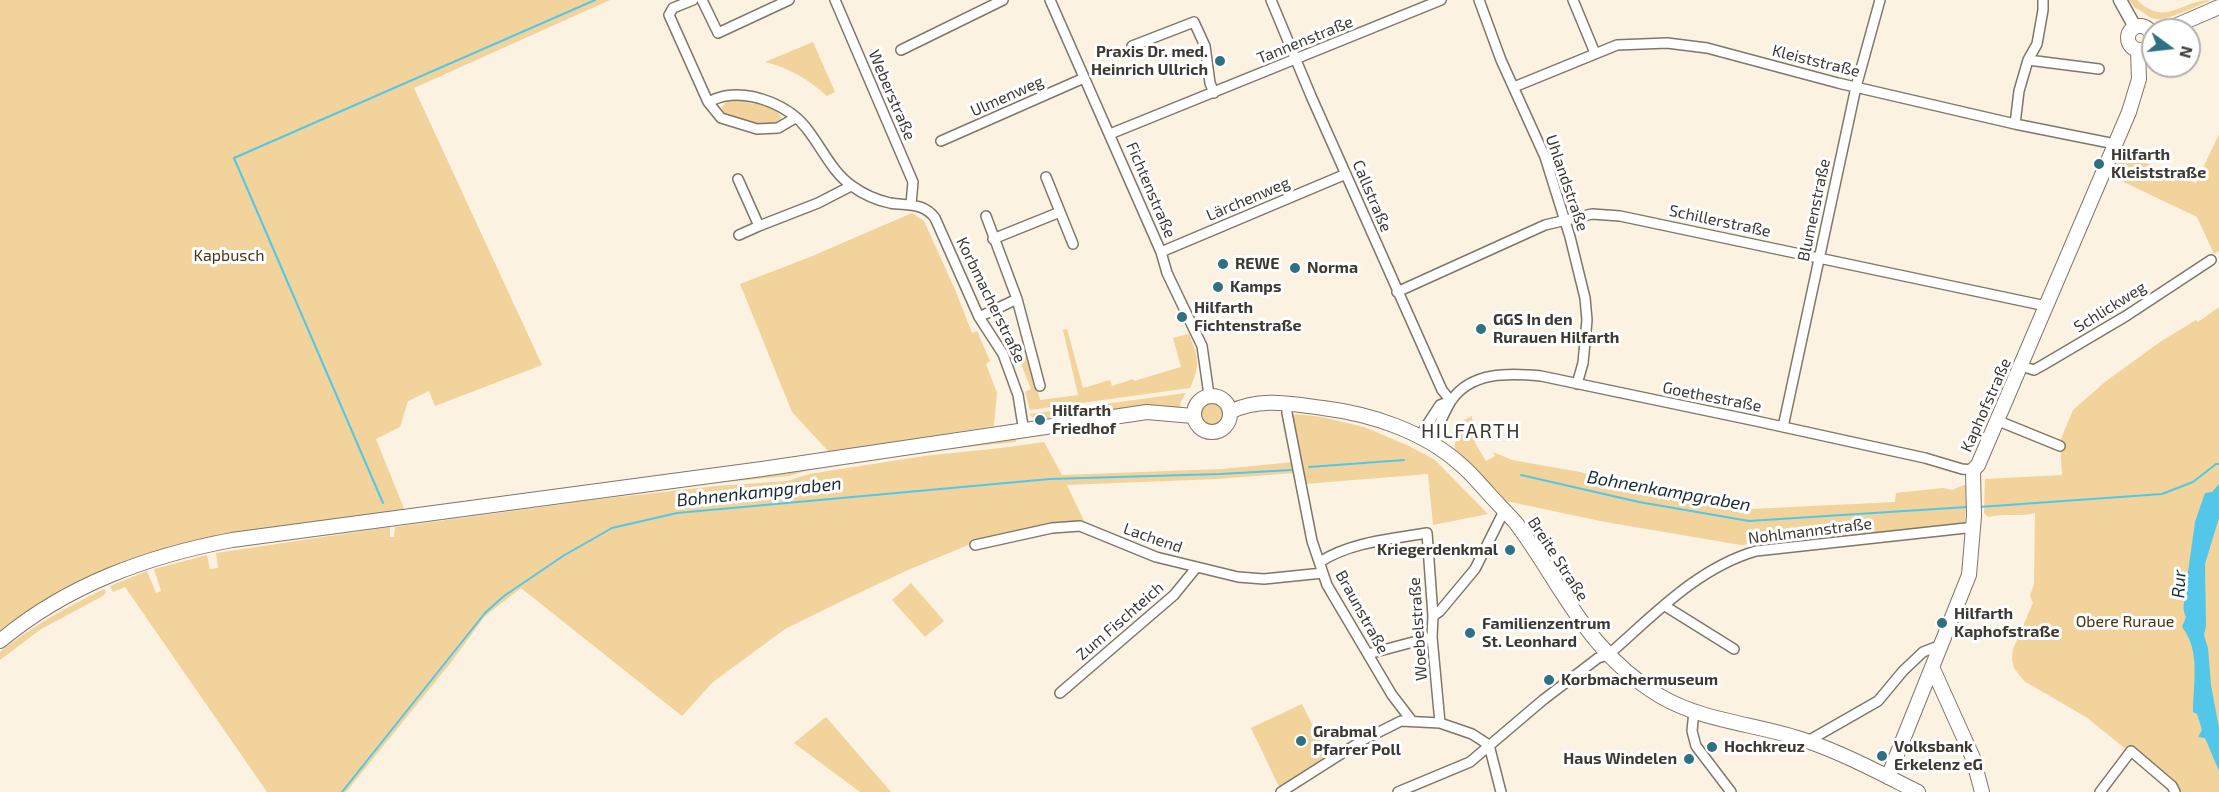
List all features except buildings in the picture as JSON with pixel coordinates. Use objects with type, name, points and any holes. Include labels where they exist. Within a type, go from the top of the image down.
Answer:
[{"type":"main road","points":[[2194,18],[2219,7]]},
{"type":"main road","points":[[2141,27],[2135,27],[2128,33],[2130,46],[2138,50],[2141,49]]},
{"type":"main road","name":"Kaphofstraße","points":[[1888,777],[1968,575],[1974,523],[1973,470],[1978,465],[2115,144],[2139,79],[2138,50]]},
{"type":"main road","points":[[1209,395],[1222,399],[1230,412],[1226,425],[1214,432],[1200,428],[1193,416],[1196,404],[1209,395]]},
{"type":"main road","name":"Breite Straße","points":[[1230,412],[1239,407],[1263,402],[1287,403],[1364,416],[1388,423],[1425,439],[1461,464],[1504,511],[1519,529],[1580,622],[1608,655],[1619,666],[1660,696],[1694,711],[1808,741],[1918,792]]},
{"type":"main road","points":[[0,641],[55,601],[95,580],[193,547],[1024,432],[1147,412],[1193,416]]},
{"type":"main road","points":[[1932,667],[1973,758],[1982,792]]},
{"type":"street","points":[[693,0],[673,8],[669,15],[708,102],[721,118],[757,129],[778,128],[795,118]]},
{"type":"street","points":[[702,0],[718,33],[789,0]]},
{"type":"street","name":"Weberstraße","points":[[835,0],[913,182],[911,204]]},
{"type":"street","points":[[901,50],[1003,0]]},
{"type":"street","name":"Fichtenstraße","points":[[1050,0],[1161,252],[1167,273],[1202,346],[1209,395]]},
{"type":"street","name":"Callstraße","points":[[1271,0],[1397,292],[1442,390],[1451,401]]},
{"type":"street","name":"Tannenstraße","points":[[1110,134],[1441,0]]},
{"type":"street","name":"Uhlandstraße","points":[[1479,0],[1545,157],[1585,298],[1587,320],[1583,363],[1577,384]]},
{"type":"street","points":[[1573,0],[1595,53]]},
{"type":"street","name":"Blumenstraße","points":[[1783,427],[1856,87],[1880,0]]},
{"type":"street","points":[[2015,124],[2019,91],[2028,60],[2037,44],[2043,0]]},
{"type":"street","points":[[2120,0],[2135,27]]},
{"type":"street","points":[[1132,46],[1194,22],[1205,46],[1210,83],[1214,93]]},
{"type":"street","name":"Kleiststraße","points":[[1514,87],[1617,45],[1667,42],[1707,48],[1856,87],[2015,124],[2115,144]]},
{"type":"street","points":[[2028,60],[2099,69]]},
{"type":"street","name":"Ulmenweg","points":[[941,141],[1084,78]]},
{"type":"street","name":"Korbmacherstraße","points":[[708,102],[727,96],[745,96],[768,101],[807,127],[838,174],[852,186],[873,198],[892,203],[911,204],[929,211],[935,218],[979,316],[1003,354],[1018,395],[1024,432]]},
{"type":"street","name":"Lärchenweg","points":[[1161,252],[1346,174]]},
{"type":"street","points":[[1046,177],[1073,244]]},
{"type":"street","points":[[738,179],[759,226]]},
{"type":"street","points":[[739,235],[819,203],[852,186]]},
{"type":"street","points":[[993,239],[1060,212]]},
{"type":"street","name":"Schillerstraße","points":[[1397,292],[1545,225],[1592,214],[1620,216],[2046,306]]},
{"type":"street","points":[[986,216],[1017,298],[1040,386]]},
{"type":"street","name":"Schlickweg","points":[[2021,366],[2034,370],[2043,366],[2126,316],[2211,260]]},
{"type":"street","points":[[979,316],[1017,298]]},
{"type":"street","name":"Goethestraße","points":[[1425,439],[1440,405],[1451,401],[1468,385],[1498,374],[1515,373],[1541,376],[1783,427],[1925,458],[1962,470],[1973,470]]},
{"type":"street","name":"Braunstraße","points":[[1287,403],[1312,541],[1323,573],[1392,695],[1412,721]]},
{"type":"street","points":[[1996,420],[2060,446]]},
{"type":"street","points":[[1433,616],[1440,611],[1475,569],[1504,511]]},
{"type":"street","name":"Nohlmannstraße","points":[[1398,792],[1470,762],[1543,700],[1598,658],[1608,655],[1683,590],[1710,571],[1743,555],[1756,551],[1966,528],[1974,523]]},
{"type":"street","name":"Lachend","points":[[975,545],[1052,528],[1080,526],[1156,557],[1238,577],[1264,579],[1323,573]]},
{"type":"street","name":"Woebelstraße","points":[[1320,562],[1359,546],[1427,533],[1433,616],[1432,637],[1440,723]]},
{"type":"street","name":"Zum Fischteich","points":[[1060,693],[1174,595],[1196,568]]},
{"type":"street","points":[[1665,606],[1734,649]]},
{"type":"street","points":[[1368,654],[1432,637]]},
{"type":"street","points":[[1808,741],[1878,701],[1923,652],[1941,645]]},
{"type":"street","points":[[1694,711],[1692,730],[1696,746],[1731,792]]},
{"type":"street","points":[[1281,792],[1385,728],[1401,721],[1440,723],[1472,734],[1490,745],[1501,792]]},
{"type":"street","points":[[2100,792],[2131,751],[2172,786],[2175,792]]},
{"type":"green space","name":"Kapbusch","points":[[0,0],[610,0],[414,88],[542,365],[435,406],[429,391],[408,401],[400,427],[376,439],[405,511],[154,553],[0,634]]},
{"type":"green space","points":[[2129,0],[2137,0],[2157,12],[2165,12],[2200,1],[2211,0],[2164,18],[2150,17],[2135,8]]},
{"type":"green space","points":[[813,42],[835,92],[827,96],[799,75],[765,62]]},
{"type":"green space","points":[[727,101],[772,107],[781,118],[771,124],[736,119],[723,113],[722,107]]},
{"type":"green space","points":[[2219,134],[2219,251],[2214,254],[2197,217],[2109,175],[2119,152],[2196,183]]},
{"type":"green space","points":[[912,213],[924,221],[972,333],[977,331],[990,361],[986,364],[997,393],[994,426],[829,452],[792,412],[740,284]]},
{"type":"green space","name":"Obere Ruraue","points":[[2219,307],[2219,792],[2179,792],[2086,717],[2024,681],[2014,668],[2013,649],[2033,603],[2030,596],[2034,584],[2035,513],[1988,517],[1984,513],[1985,479],[2062,475],[2060,441],[2073,410],[2105,382],[2160,342],[2196,320],[2198,322]]},
{"type":"green space","points":[[1067,329],[1083,388],[1110,380],[1112,386],[1181,367],[1173,338],[1189,334],[1197,361],[1196,373],[1190,388],[1030,410],[1025,392],[1031,389],[1020,361],[1014,364],[1011,357],[1018,351],[1020,358],[1026,357],[1029,360],[1040,400],[1078,395],[1063,330]]},
{"type":"green space","points":[[1186,393],[1180,407],[1148,408],[1083,417],[1082,414],[1046,418],[1047,422],[1036,420],[1029,414]]},
{"type":"green space","points":[[1211,402],[1216,403],[1222,409],[1222,419],[1216,425],[1211,426],[1206,425],[1200,419],[1199,414],[1200,409],[1206,403]]},
{"type":"green space","points":[[1295,414],[1322,417],[1364,427],[1409,446],[1435,460],[1488,514],[1433,525],[1428,474],[1305,484],[1292,419]]},
{"type":"green space","points":[[1472,416],[1475,443],[1486,461],[1495,456],[1493,452],[1512,460],[1580,472],[1631,487],[1751,509],[1895,502],[1896,493],[1943,488],[1952,490],[1967,484],[1965,522],[1891,534],[1741,545],[1605,522],[1501,500],[1473,465],[1454,450],[1459,423]]},
{"type":"green space","points":[[1016,439],[1016,442],[918,452],[809,470],[789,476],[631,491],[950,447]]},
{"type":"green space","points":[[1044,442],[1062,475],[1222,469],[1293,462],[1295,473],[1216,479],[1067,485],[1084,521],[973,543],[846,599],[785,629],[713,682],[682,716],[521,588],[485,616],[452,661],[346,792],[267,792],[125,587],[113,592],[110,586],[147,571],[156,593],[161,591],[154,569],[207,555],[210,569],[218,568],[216,553],[390,527],[390,537],[394,537],[395,527],[601,499],[716,486],[787,481],[809,474],[924,456]]},
{"type":"green space","points":[[911,583],[944,621],[925,637],[892,600]]},
{"type":"green space","points":[[104,589],[106,592],[103,596],[41,629],[0,660],[0,652],[37,625]]},
{"type":"green space","points":[[1302,704],[1329,758],[1280,789],[1251,728]]},
{"type":"green space","points":[[826,717],[891,792],[860,792],[794,743]]},
{"type":"water","points":[[2219,484],[2219,518],[2205,564],[2206,626],[2204,635],[2208,648],[2211,685],[2219,728],[2219,771],[2205,738],[2198,737],[2202,730],[2197,714],[2193,712],[2194,657],[2188,636],[2182,627],[2186,617],[2184,606],[2187,592],[2183,576],[2188,572],[2195,522],[2205,493],[2212,492]]},
{"type":"waterway","points":[[383,503],[234,158],[595,0]]},
{"type":"waterway","name":"Bohnenkampgraben","points":[[1309,467],[1404,460]]},
{"type":"waterway","points":[[1979,507],[2162,494],[2193,482],[2219,464]]},
{"type":"waterway","name":"Bohnenkampgraben","points":[[342,792],[485,613],[504,596],[563,556],[612,528],[677,513],[1050,479],[1291,470]]},
{"type":"waterway","name":"Bohnenkampgraben","points":[[1521,475],[1639,502],[1749,521],[1967,507]]},
{"type":"place","name":"Praxis Dr. med. Heinrich Ullrich","points":[[1220,61]]},
{"type":"place","name":"Hilfarth Kleiststraße","points":[[2099,164]]},
{"type":"place","name":"REWE","points":[[1223,264]]},
{"type":"place","name":"Norma","points":[[1295,268]]},
{"type":"place","name":"Kamps","points":[[1218,287]]},
{"type":"place","name":"Hilfarth Fichtenstraße","points":[[1182,317]]},
{"type":"place","name":"GGS In den Rurauen Hilfarth","points":[[1481,329]]},
{"type":"place","name":"Hilfarth Friedhof","points":[[1040,420]]},
{"type":"place","name":"Kriegerdenkmal","points":[[1510,550]]},
{"type":"place","name":"Hilfarth Kaphofstraße","points":[[1942,623]]},
{"type":"place","name":"Familienzentrum St. Leonhard","points":[[1470,633]]},
{"type":"place","name":"Korbmachermuseum","points":[[1549,680]]},
{"type":"place","name":"Grabmal Pfarrer Poll","points":[[1301,741]]},
{"type":"place","name":"Hochkreuz","points":[[1712,747]]},
{"type":"place","name":"Volksbank Erkelenz eG","points":[[1882,756]]},
{"type":"place","name":"Haus Windelen","points":[[1689,759]]},
{"type":"district","name":"HILFARTH","points":[[1471,431]]},
{"type":"water label","name":"Rur","points":[[2179,584]]}]
